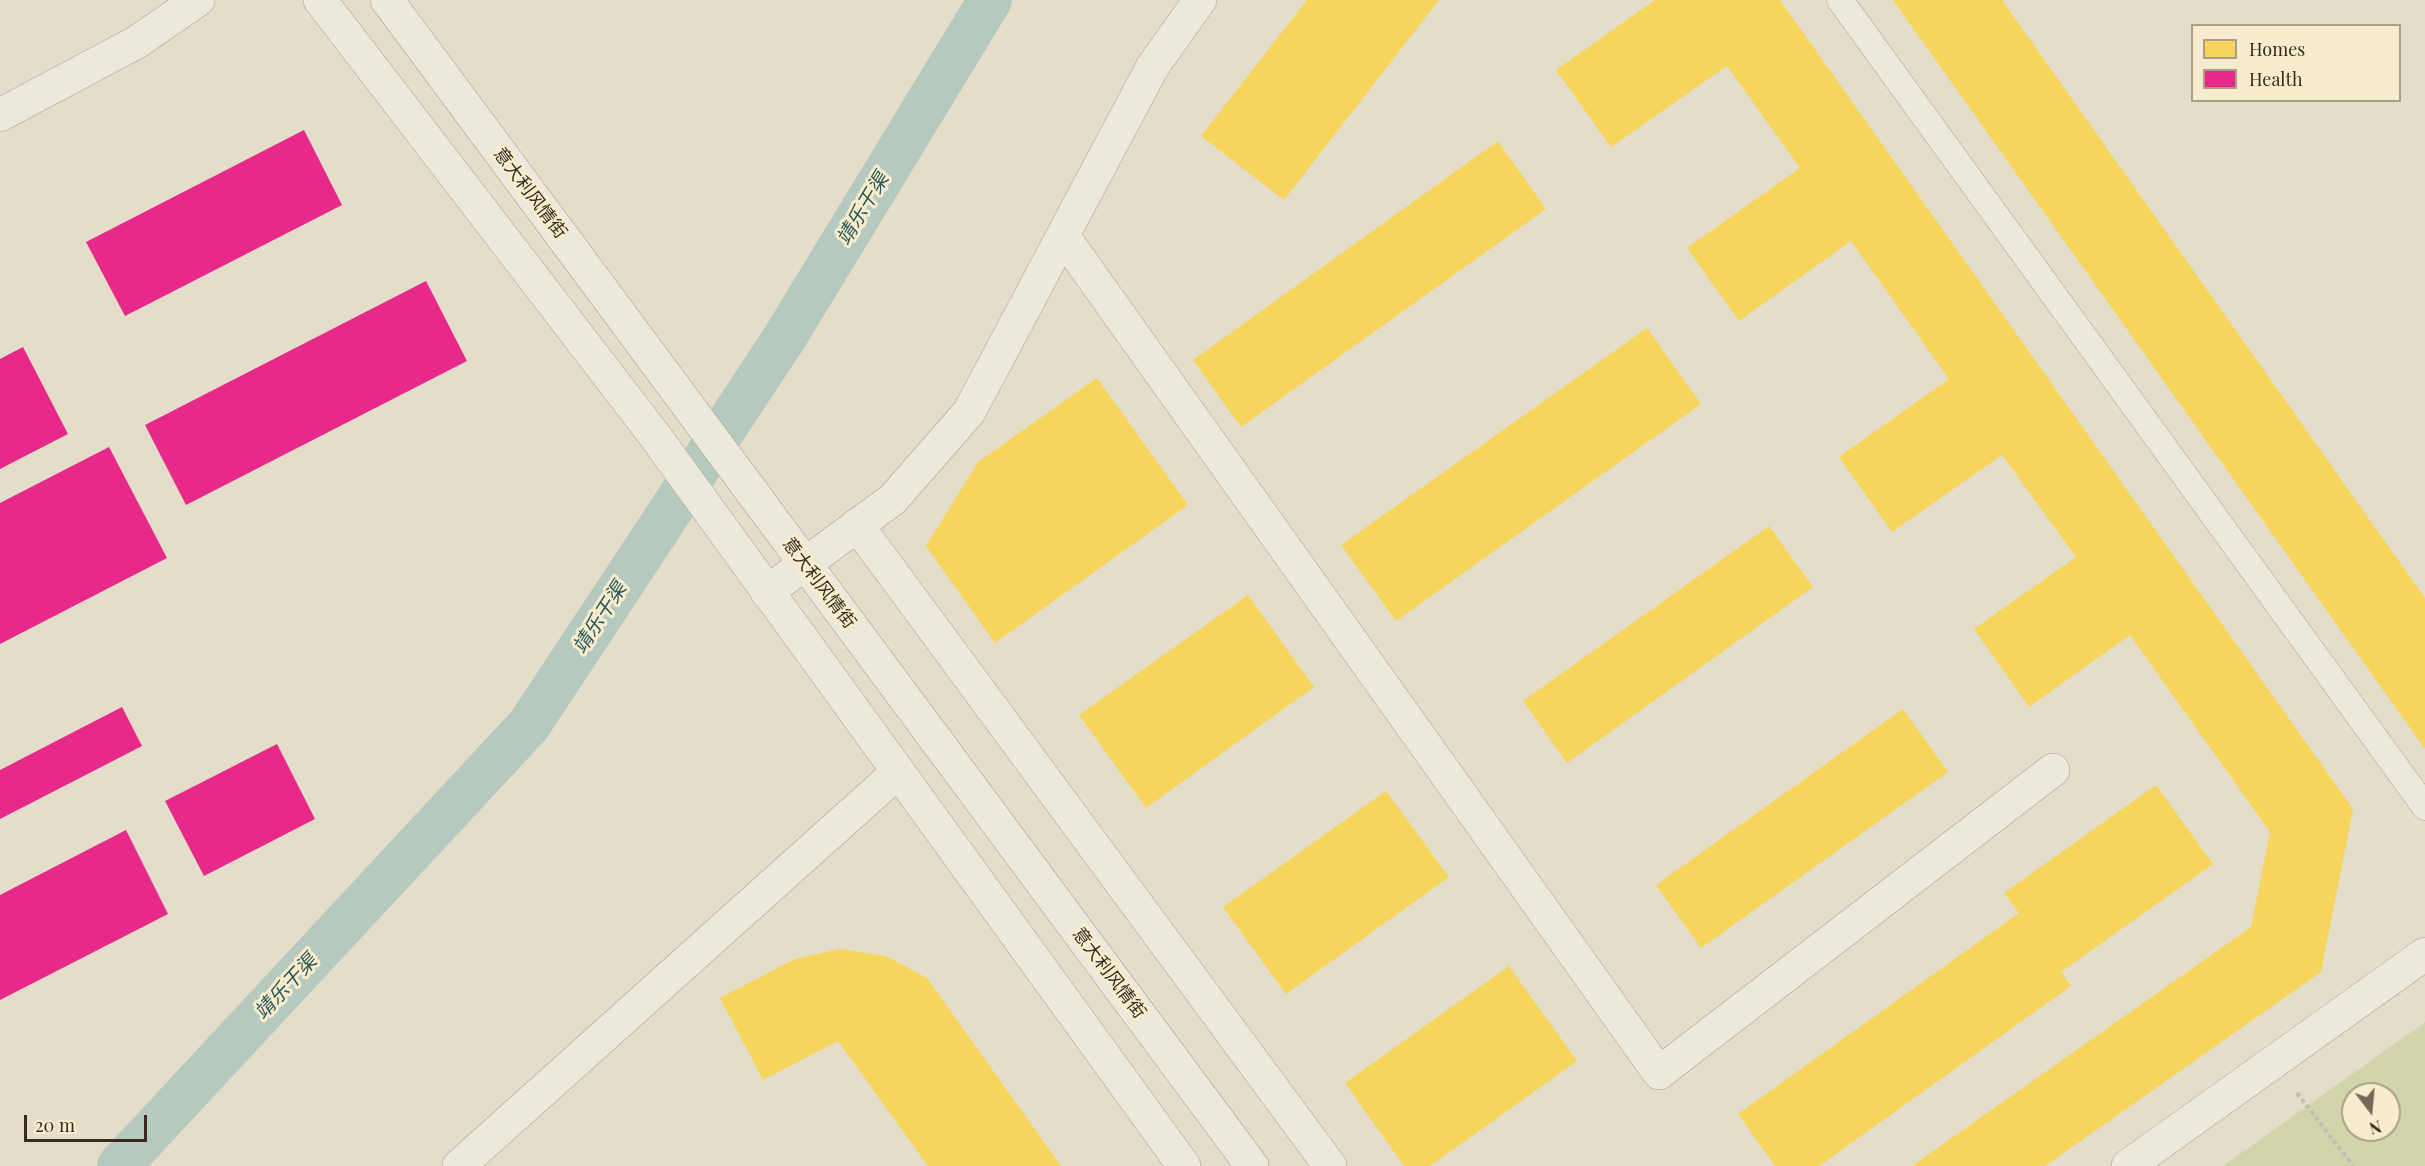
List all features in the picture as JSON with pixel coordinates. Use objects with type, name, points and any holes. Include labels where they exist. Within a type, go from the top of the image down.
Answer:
[{"type":"street","points":[[0,115],[137,42],[198,0]]},
{"type":"street","points":[[320,0],[655,436],[1184,1166]]},
{"type":"street","name":"意大利风情街","points":[[387,0],[1252,1166]]},
{"type":"street","points":[[767,592],[892,499],[969,412],[1153,66],[1200,0]]},
{"type":"street","points":[[1840,0],[2425,807]]},
{"type":"street","points":[[1063,236],[1659,1073],[2053,770]]},
{"type":"street","points":[[857,525],[1330,1166]]},
{"type":"street","points":[[459,1166],[898,772]]},
{"type":"street","points":[[2128,1166],[2425,954]]},
{"type":"path","points":[[2273,1062],[2354,1166]]},
{"type":"green space","points":[[2425,1022],[2425,1166],[2223,1166]]},
{"type":"building: Homes","points":[[1307,0],[1439,0],[1284,200],[1201,136]]},
{"type":"building: Homes","points":[[1655,0],[1780,0],[2353,809],[2321,972],[2045,1166],[1912,1166],[2251,927],[2270,832],[2130,635],[2029,707],[1974,629],[2076,557],[2002,455],[1892,532],[1839,457],[1949,379],[1851,241],[1739,321],[1687,248],[1800,168],[1727,66],[1611,147],[1556,70]]},
{"type":"building: Homes","points":[[1893,0],[2002,0],[2425,598],[2425,749]]},
{"type":"building: Homes","points":[[1498,141],[1546,209],[1241,427],[1193,360]]},
{"type":"building: Homes","points":[[1647,328],[1701,404],[1396,621],[1341,545]]},
{"type":"building: Homes","points":[[1097,378],[1188,505],[995,643],[926,546],[978,462]]},
{"type":"building: Homes","points":[[1769,526],[1813,587],[1567,763],[1523,701]]},
{"type":"building: Homes","points":[[1248,595],[1314,687],[1146,808],[1079,715]]},
{"type":"building: Homes","points":[[1903,709],[1948,772],[1701,948],[1656,885]]},
{"type":"building: Homes","points":[[2156,785],[2213,864],[2061,972],[2071,986],[1819,1166],[1775,1166],[1738,1114],[2019,913],[2004,893]]},
{"type":"building: Homes","points":[[1386,791],[1449,877],[1286,994],[1223,907]]},
{"type":"building: Homes","points":[[840,949],[886,956],[927,978],[1061,1166],[928,1166],[838,1041],[763,1080],[720,998],[795,959]]},
{"type":"building: Homes","points":[[1509,966],[1577,1061],[1430,1166],[1404,1166],[1345,1083]]},
{"type":"building: Health","points":[[304,130],[342,205],[125,316],[86,242]]},
{"type":"building: Health","points":[[426,281],[467,361],[186,505],[145,425]]},
{"type":"building: Health","points":[[23,347],[68,434],[0,469],[0,359]]},
{"type":"building: Health","points":[[109,447],[167,558],[0,644],[0,503]]},
{"type":"building: Health","points":[[122,707],[142,746],[0,819],[0,770]]},
{"type":"building: Health","points":[[277,744],[315,819],[204,876],[165,801]]},
{"type":"building: Health","points":[[126,830],[168,914],[0,1000],[0,895]]},
{"type":"waterway","name":"靖乐干渠","points":[[119,1166],[529,725],[785,337],[990,0]]}]
